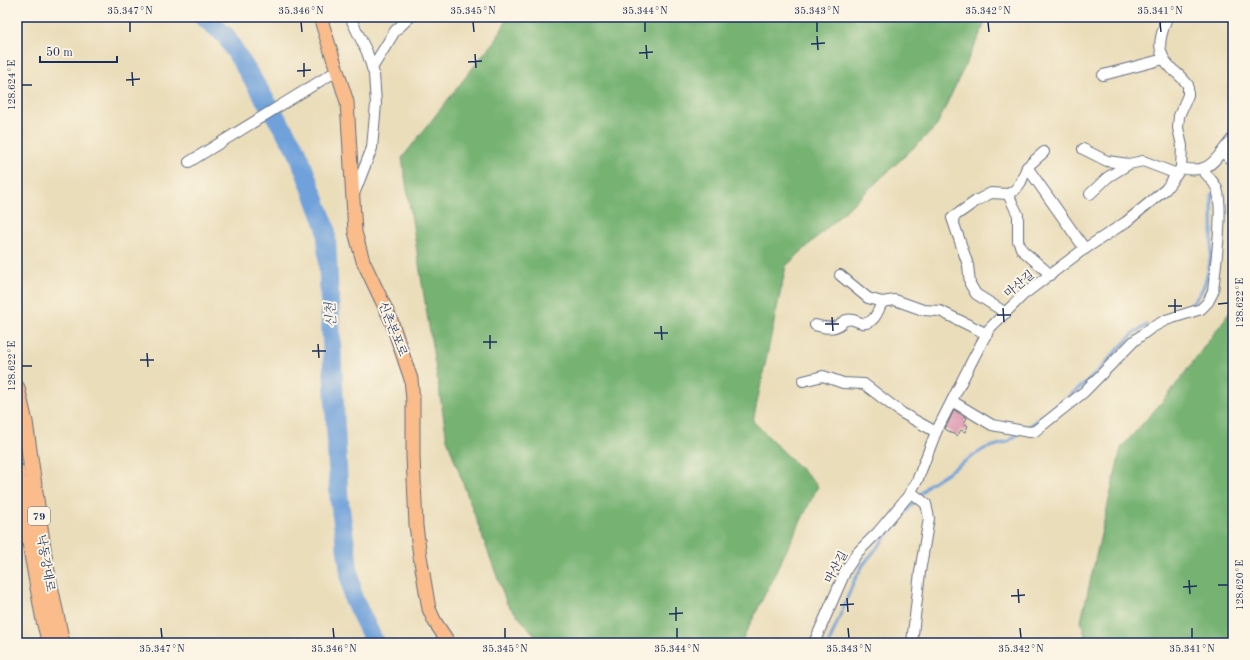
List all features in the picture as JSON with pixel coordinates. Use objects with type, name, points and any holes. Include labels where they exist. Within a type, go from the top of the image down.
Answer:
[{"type":"highway","name":"낙동강대로","points":[[17,388],[25,422],[45,562],[62,643]]},
{"type":"highway","name":"낙동강대로","points":[[17,471],[50,643]]},
{"type":"main road","name":"신촌본포로","points":[[320,17],[347,102],[355,232],[363,261],[391,320],[411,379],[413,400],[413,456],[416,526],[420,556],[429,609],[435,622],[449,643]]},
{"type":"street","points":[[350,17],[367,52],[372,68],[376,104],[372,148],[353,196]]},
{"type":"street","points":[[372,68],[395,31],[410,17]]},
{"type":"street","points":[[1167,17],[1160,41],[1160,53],[1188,85],[1188,95],[1179,116],[1178,128],[1182,146],[1179,171]]},
{"type":"street","points":[[1103,75],[1164,59]]},
{"type":"street","points":[[189,162],[338,70]]},
{"type":"street","points":[[1090,194],[1108,178],[1129,164],[1143,161],[1179,171],[1193,171],[1202,169],[1213,164],[1233,138]]},
{"type":"street","points":[[1083,149],[1106,160],[1129,164]]},
{"type":"street","points":[[1006,313],[976,294],[970,284],[968,265],[952,218],[976,200],[991,193],[1008,194],[1015,190],[1021,182],[1027,167],[1044,152]]},
{"type":"street","points":[[1223,152],[1233,164]]},
{"type":"street","points":[[1027,167],[1085,249]]},
{"type":"street","points":[[952,401],[992,425],[1029,432],[1035,431],[1084,392],[1134,341],[1150,328],[1166,320],[1200,309],[1208,302],[1213,292],[1219,210],[1217,190],[1213,182],[1202,169]]},
{"type":"street","name":"마산길","points":[[814,643],[846,570],[858,553],[914,494],[936,432],[987,334],[1023,295],[1085,249],[1126,222],[1166,189],[1179,171]]},
{"type":"street","points":[[1008,194],[1018,215],[1018,241],[1022,250],[1051,275]]},
{"type":"street","points":[[840,275],[868,298],[882,302],[895,300],[923,310],[940,311],[987,334]]},
{"type":"street","points":[[815,326],[827,328],[838,326],[846,320],[853,320],[864,324],[871,321],[876,315],[882,302]]},
{"type":"street","points":[[803,381],[823,376],[843,383],[864,384],[902,413],[936,432]]},
{"type":"street","points":[[912,643],[920,572],[929,518],[926,504],[914,494]]},
{"type":"green space","points":[[508,17],[988,17],[936,127],[786,266],[753,421],[818,486],[741,643],[542,643],[507,604],[447,439],[402,158],[498,36]]},
{"type":"green space","points":[[1233,308],[1233,643],[1087,643],[1081,621],[1121,448],[1169,394]]},
{"type":"building","points":[[954,410],[967,418],[964,423],[968,426],[965,432],[961,430],[957,436],[945,429]]},
{"type":"waterway","name":"신천","points":[[203,17],[225,35],[297,151],[326,228],[339,498],[353,598],[375,643]]},
{"type":"waterway","points":[[1182,310],[1194,302],[1202,290],[1207,275],[1212,241],[1212,194]]},
{"type":"waterway","points":[[1026,429],[1086,383],[1134,333],[1147,325]]},
{"type":"waterway","points":[[829,643],[854,581],[863,565],[928,485],[984,449],[1007,442],[1020,433]]}]
